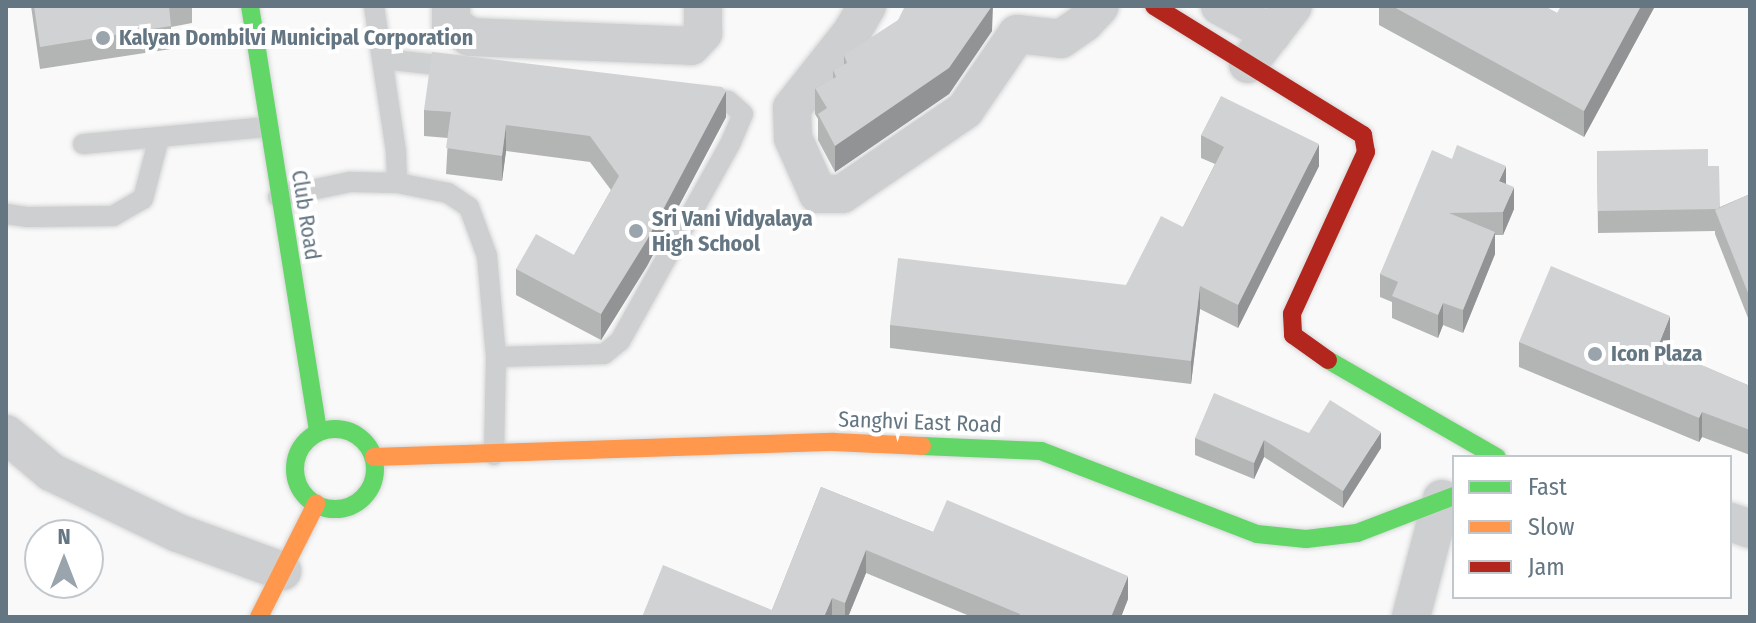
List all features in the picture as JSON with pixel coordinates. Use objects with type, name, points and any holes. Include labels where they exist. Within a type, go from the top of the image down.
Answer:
[{"type":"street","name":"Club Road","points":[[250,6],[278,197],[318,432]]},
{"type":"street","points":[[451,6],[451,24],[470,37],[691,46],[703,33],[703,6]]},
{"type":"street","points":[[867,6],[852,32],[792,108],[793,138],[818,194],[842,194],[965,110],[1015,20],[1061,39],[1084,23],[1100,6]]},
{"type":"street","points":[[1154,6],[1202,17],[1248,64],[1363,135],[1366,152],[1292,314],[1293,335],[1314,352],[1494,455]]},
{"type":"street","points":[[1220,6],[1283,20],[1248,64]]},
{"type":"street","points":[[330,428],[357,435],[374,457],[372,484],[365,496],[340,508],[316,504],[305,496],[295,474],[299,449],[318,432],[330,428]]},
{"type":"street","points":[[6,434],[51,472],[178,533],[282,571]]},
{"type":"street","name":"Sanghvi East Road","points":[[374,457],[834,442],[1041,451],[1257,534],[1306,539],[1357,533],[1448,497]]},
{"type":"street","points":[[1411,617],[1448,497]]},
{"type":"street","points":[[259,617],[316,504]]},
{"type":"lane","points":[[374,6],[396,152],[397,183]]},
{"type":"lane","points":[[382,59],[482,70]]},
{"type":"lane","points":[[496,357],[604,354],[620,341],[731,142],[743,114],[728,101],[681,95]]},
{"type":"lane","points":[[83,144],[268,127]]},
{"type":"lane","points":[[6,214],[28,217],[113,216],[143,199],[159,138]]},
{"type":"lane","points":[[278,197],[350,182],[397,183],[448,193],[469,207],[487,256],[496,357],[494,455]]},
{"type":"building","points":[[34,6],[169,6],[171,26],[40,47]]},
{"type":"building","points":[[905,6],[992,6],[949,68],[835,146],[818,114],[827,108],[815,88],[836,77],[833,70],[847,63],[844,55],[898,20]]},
{"type":"building","points":[[1392,6],[1544,6],[1557,13],[1561,6],[1641,6],[1584,111]]},
{"type":"building","name":"Sri Vani Vidyalaya High School","points":[[432,52],[722,87],[726,91],[647,240],[601,314],[516,269],[536,234],[574,255],[619,176],[590,136],[506,125],[502,156],[446,148],[451,112],[424,110]]},
{"type":"building","points":[[1221,96],[1319,144],[1238,305],[1200,286],[1191,361],[890,325],[898,258],[1126,285],[1161,216],[1183,227],[1224,147],[1201,135]]},
{"type":"building","points":[[1457,145],[1506,166],[1499,181],[1514,187],[1503,212],[1449,213],[1495,232],[1463,310],[1443,303],[1438,315],[1392,296],[1398,282],[1380,274],[1432,150],[1452,159]]},
{"type":"building","points":[[1708,149],[1708,166],[1719,166],[1720,207],[1717,209],[1598,211],[1597,151]]},
{"type":"building","points":[[1750,194],[1750,298],[1715,210]]},
{"type":"building","name":"Icon Plaza","points":[[1551,266],[1670,316],[1658,346],[1750,386],[1750,430],[1702,412],[1699,418],[1519,342]]},
{"type":"building","points":[[1214,393],[1309,433],[1330,400],[1381,432],[1343,491],[1264,440],[1254,463],[1195,438]]},
{"type":"building","points":[[821,487],[933,532],[947,500],[1128,576],[1111,617],[1019,617],[1020,614],[866,550],[845,603],[832,598],[824,617],[642,617],[663,565],[772,610]]},
{"type":"traffic: fast","points":[[250,6],[318,432]]},
{"type":"traffic: fast","points":[[1328,360],[1494,455]]},
{"type":"traffic: fast","points":[[335,429],[350,432],[363,441],[372,454],[375,469],[372,484],[363,497],[350,506],[335,509],[320,506],[307,497],[298,484],[295,469],[298,454],[307,441],[320,432],[335,429]]},
{"type":"traffic: fast","points":[[922,446],[1041,451],[1257,534],[1306,539],[1357,533],[1452,497]]},
{"type":"traffic: slow","points":[[374,457],[834,442],[922,446]]},
{"type":"traffic: slow","points":[[259,617],[316,504]]},
{"type":"traffic: jam","points":[[1154,6],[1363,135],[1366,152],[1292,314],[1293,335],[1328,360]]},
{"type":"place","name":"Kalyan Dombilvi Municipal Corporation","points":[[103,38]]},
{"type":"place","name":"Sri Vani Vidyalaya High School","points":[[636,231]]},
{"type":"place","name":"Icon Plaza","points":[[1595,354]]}]
